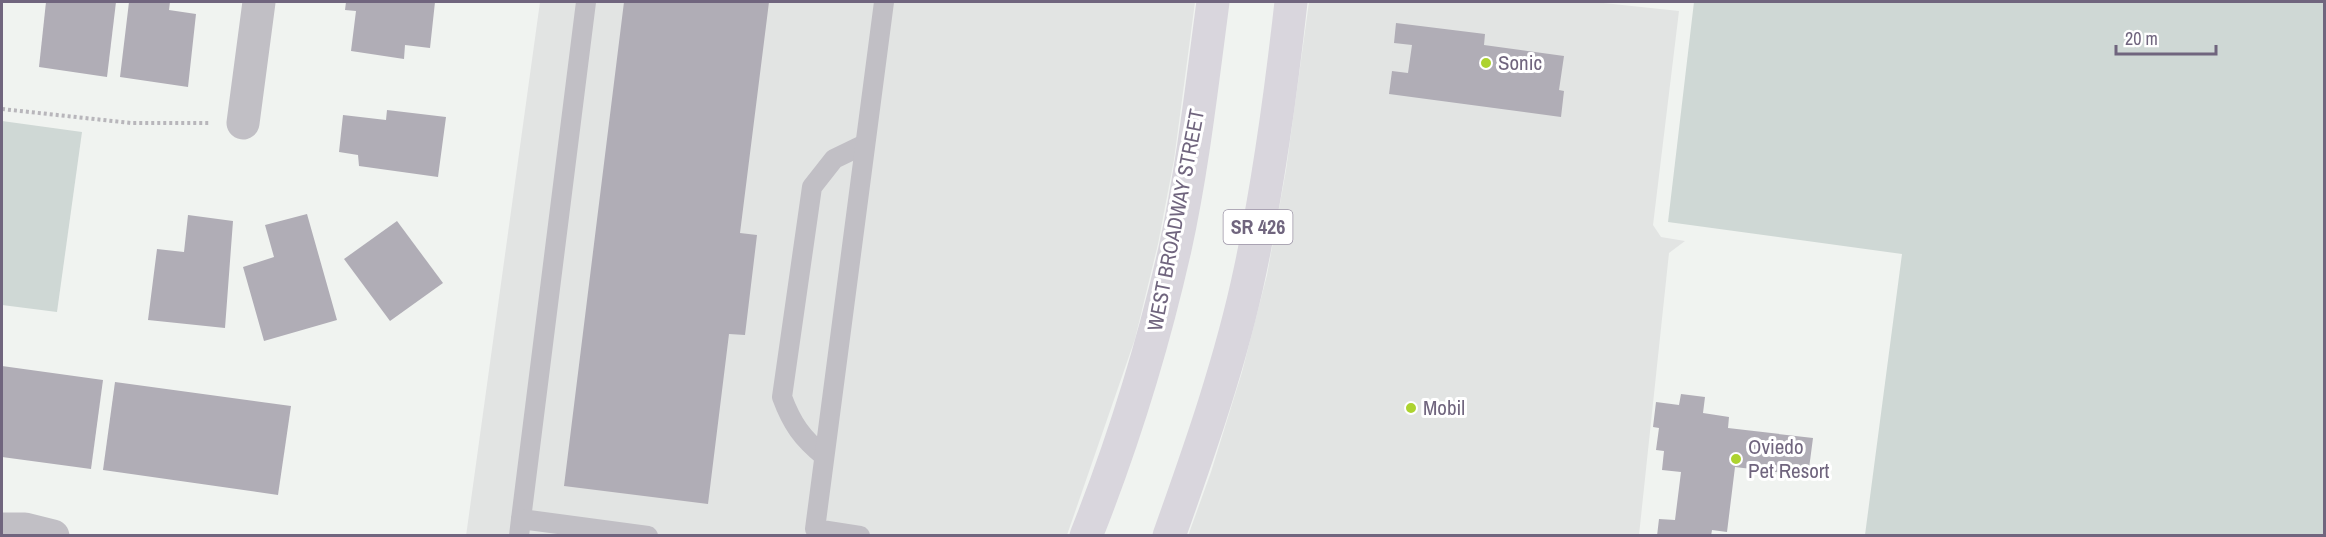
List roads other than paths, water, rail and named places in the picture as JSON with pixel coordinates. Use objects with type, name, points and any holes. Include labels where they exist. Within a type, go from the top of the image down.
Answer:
[{"type":"main road","name":"WEST BROADWAY STREET","points":[[1086,536],[1151,344],[1175,248],[1191,163],[1213,2]]},
{"type":"main road","name":"SR 426","points":[[1169,536],[1226,367],[1250,272],[1270,167],[1291,2]]},
{"type":"street","points":[[243,123],[259,2]]},
{"type":"street","points":[[2,529],[25,529],[53,536]]},
{"type":"lane","points":[[586,2],[520,527],[648,536]]},
{"type":"lane","points":[[861,536],[811,532],[824,456],[884,2]]},
{"type":"lane","points":[[824,456],[810,444],[790,420],[782,397],[812,187],[834,159],[865,144]]},
{"type":"place","name":"Sonic","points":[[1486,63]]},
{"type":"place","name":"Mobil","points":[[1411,408]]},
{"type":"place","name":"Oviedo Pet Resort","points":[[1736,459]]}]
